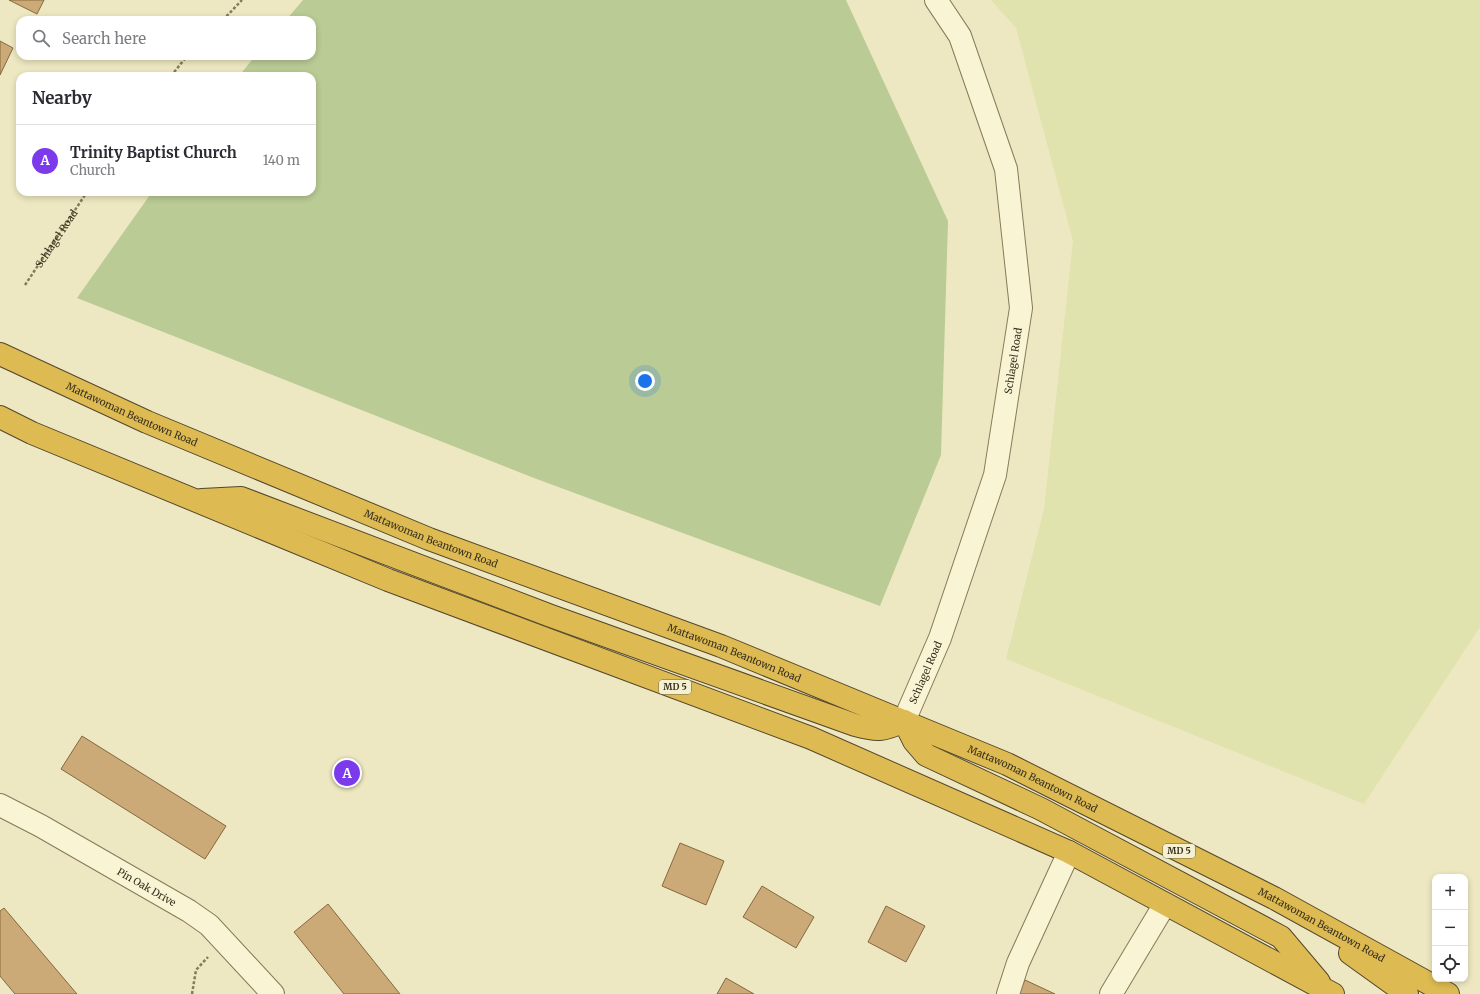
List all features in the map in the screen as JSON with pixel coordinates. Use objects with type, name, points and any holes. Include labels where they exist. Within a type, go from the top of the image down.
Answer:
[{"type":"highway","name":"Mattawoman Beantown Road","points":[[0,354],[148,422],[429,539],[721,646],[1007,764],[1274,898],[1448,994]]},
{"type":"highway","name":"MD 5","points":[[0,417],[32,433],[388,580],[811,738],[1068,852],[1329,992]]},
{"type":"highway","points":[[196,501],[241,498],[551,616],[856,725],[874,730],[890,728],[904,722],[914,741],[926,755],[1041,809],[1281,937],[1329,992]]},
{"type":"highway","points":[[1274,898],[1407,994]]},
{"type":"street","name":"Schlagel Road","points":[[904,722],[940,638],[995,475],[1021,308],[1006,169],[960,36],[936,0]]},
{"type":"street","name":"Pin Oak Drive","points":[[0,805],[42,826],[189,911],[209,925],[273,994]]},
{"type":"street","points":[[1008,994],[1018,964],[1068,852]]},
{"type":"street","points":[[1111,994],[1165,904]]},
{"type":"path","points":[[227,16],[242,0]]},
{"type":"path","points":[[174,72],[184,60]]},
{"type":"path","name":"Schlagel Road","points":[[25,285],[84,196]]},
{"type":"path","points":[[192,994],[196,970],[212,952]]},
{"type":"green space","points":[[303,0],[846,0],[948,221],[941,455],[880,606],[534,478],[77,298],[149,196],[316,196],[316,72],[242,72],[252,60],[316,60],[316,16],[289,16]]},
{"type":"green space","points":[[991,0],[1480,0],[1480,627],[1364,804],[1006,659],[1044,509],[1073,241],[1016,28]]},
{"type":"building","points":[[9,0],[44,0],[37,14]]},
{"type":"building","points":[[0,41],[13,48],[0,75]]},
{"type":"building","points":[[82,736],[226,826],[205,859],[61,769]]},
{"type":"building","points":[[680,843],[724,861],[706,905],[662,886]]},
{"type":"building","points":[[762,886],[814,917],[796,948],[743,917]]},
{"type":"building","points":[[328,904],[400,994],[344,994],[294,932]]},
{"type":"building","points":[[886,906],[925,926],[906,962],[868,942]]},
{"type":"building","points":[[4,908],[77,994],[15,994],[0,976],[0,911]]},
{"type":"building","points":[[726,978],[754,994],[717,994]]},
{"type":"building","points":[[1025,980],[1055,994],[1018,994]]},
{"type":"place","name":"Trinity Baptist Church","points":[[347,773]]}]
